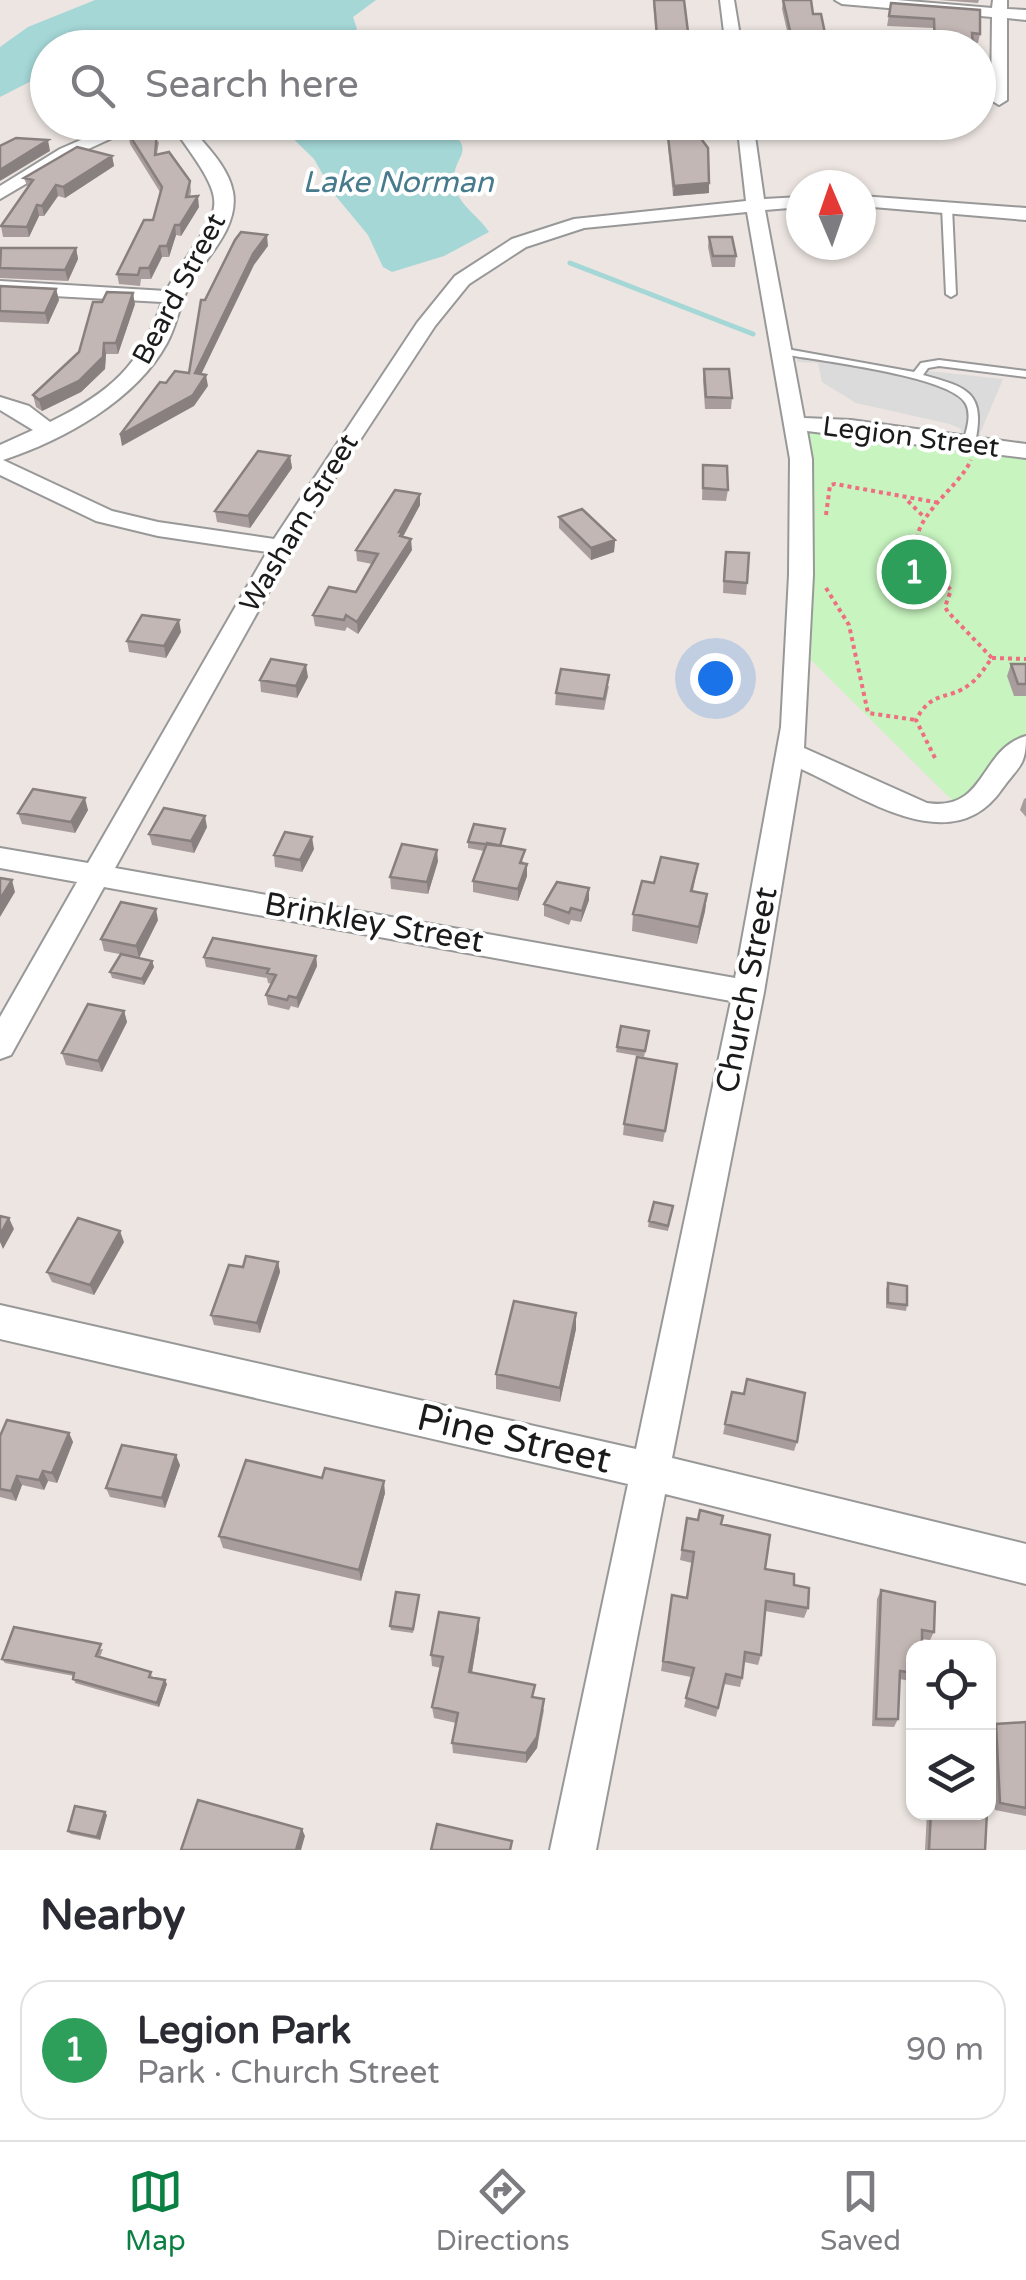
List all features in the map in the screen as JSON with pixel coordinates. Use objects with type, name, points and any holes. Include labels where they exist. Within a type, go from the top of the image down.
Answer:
[{"type":"street","points":[[727,0],[731,30]]},
{"type":"street","points":[[842,0],[1000,6],[1026,15]]},
{"type":"street","points":[[999,100],[1000,6]]},
{"type":"street","points":[[0,194],[28,173],[90,140]]},
{"type":"street","name":"Beard Street","points":[[0,454],[86,409],[138,370],[164,328],[172,298],[215,233],[225,196],[222,184],[190,140]]},
{"type":"street","name":"Church Street","points":[[573,1850],[748,992],[790,753],[801,574],[801,459],[747,140]]},
{"type":"street","name":"Washam Street","points":[[0,1046],[281,547],[427,324],[474,269],[519,243],[581,223],[786,203]]},
{"type":"street","points":[[876,203],[1026,214]]},
{"type":"street","points":[[0,288],[172,298]]},
{"type":"street","points":[[0,403],[22,411],[47,430]]},
{"type":"street","name":"Legion Street","points":[[796,424],[851,427],[971,448],[1026,451]]},
{"type":"street","points":[[0,466],[104,516],[281,547]]},
{"type":"street","points":[[790,753],[922,812],[948,816],[978,804],[1007,761],[1026,745]]},
{"type":"street","name":"Brinkley Street","points":[[0,858],[748,992]]},
{"type":"street","name":"Pine Street","points":[[0,1322],[652,1472],[1026,1564]]},
{"type":"lane","points":[[947,207],[952,294]]},
{"type":"lane","points":[[780,351],[916,376],[956,388],[967,396],[973,408],[971,448]]},
{"type":"lane","points":[[916,376],[925,365],[939,363],[1026,374]]},
{"type":"path","points":[[971,448],[968,473],[924,518],[916,532],[919,558],[949,586],[948,612],[992,658],[1026,659]]},
{"type":"path","points":[[822,530],[830,485],[856,485],[940,503]]},
{"type":"path","points":[[906,498],[924,518]]},
{"type":"path","points":[[820,576],[849,625],[868,713],[916,720]]},
{"type":"path","points":[[935,758],[916,720],[918,713],[942,693],[969,686],[992,658]]},
{"type":"green space","points":[[797,424],[1026,451],[1026,744],[962,810],[801,650]]},
{"type":"shaded area","points":[[797,350],[901,368],[1003,379],[978,438],[961,434],[961,429],[950,424],[856,403],[822,382],[818,363],[797,362]]},
{"type":"water","points":[[95,0],[376,0],[353,17],[356,30],[30,30],[30,82],[0,97],[0,47],[28,27]]},
{"type":"water","name":"Lake Norman","points":[[294,140],[458,140],[463,148],[454,175],[457,193],[489,232],[444,256],[392,272],[383,267],[368,235],[334,194],[314,159]]},
{"type":"building","points":[[654,0],[684,0],[688,30],[656,30]]},
{"type":"building","points":[[783,0],[811,0],[813,14],[821,14],[824,30],[790,30]]},
{"type":"building","points":[[891,3],[980,10],[980,30],[934,30],[934,19],[889,16]]},
{"type":"building","points":[[16,138],[48,140],[0,170],[0,146]]},
{"type":"building","points":[[132,140],[156,140],[155,155],[169,152],[190,181],[186,197],[198,196],[180,225],[175,225],[167,246],[160,246],[149,268],[140,268],[138,275],[117,274],[144,220],[153,220],[162,187]]},
{"type":"building","points":[[668,140],[702,140],[708,148],[709,183],[674,186]]},
{"type":"building","points":[[77,147],[112,156],[63,187],[56,185],[42,206],[37,205],[27,227],[1,226],[33,180],[24,178]]},
{"type":"building","points":[[241,232],[267,235],[253,254],[195,373],[206,375],[193,395],[120,435],[160,382],[166,383],[175,371],[189,373],[201,300],[205,300]]},
{"type":"building","points":[[709,237],[732,237],[736,256],[713,256]]},
{"type":"building","points":[[1,248],[76,248],[65,270],[0,268]]},
{"type":"building","points":[[0,286],[56,289],[45,313],[0,311]]},
{"type":"building","points":[[107,292],[133,293],[116,343],[104,343],[103,357],[79,381],[39,400],[33,395],[79,352],[93,302],[102,302]]},
{"type":"building","points":[[704,369],[729,369],[732,398],[706,397]]},
{"type":"building","points":[[258,451],[290,456],[248,516],[215,511]]},
{"type":"building","points":[[703,465],[727,466],[728,490],[703,488]]},
{"type":"building","points":[[395,490],[420,494],[399,532],[411,539],[357,622],[346,615],[344,620],[313,615],[329,587],[356,592],[378,554],[356,550]]},
{"type":"building","points":[[582,509],[615,540],[591,548],[559,517]]},
{"type":"building","points":[[726,552],[749,553],[747,583],[724,581]]},
{"type":"building","points":[[142,615],[179,620],[164,646],[127,641]]},
{"type":"building","points":[[271,659],[306,665],[296,686],[260,680]]},
{"type":"building","points":[[1011,664],[1026,664],[1026,684],[1018,684]]},
{"type":"building","points":[[561,669],[609,675],[604,699],[556,693]]},
{"type":"building","points":[[33,789],[85,798],[71,822],[18,813]]},
{"type":"building","points":[[164,808],[205,816],[191,841],[149,834]]},
{"type":"building","points":[[474,824],[505,829],[500,846],[468,842]]},
{"type":"building","points":[[285,832],[312,837],[300,860],[274,855]]},
{"type":"building","points":[[487,843],[525,850],[520,863],[527,864],[518,889],[473,881]]},
{"type":"building","points":[[402,844],[437,850],[427,882],[390,877]]},
{"type":"building","points":[[661,857],[698,864],[691,891],[707,894],[699,927],[633,914],[642,881],[654,883]]},
{"type":"building","points":[[0,878],[12,880],[0,899]]},
{"type":"building","points":[[557,882],[589,888],[582,911],[571,908],[569,913],[544,904]]},
{"type":"building","points":[[121,902],[156,909],[136,946],[101,939]]},
{"type":"building","points":[[213,938],[316,956],[297,998],[289,996],[287,1000],[266,995],[276,975],[267,973],[269,969],[204,957]]},
{"type":"building","points":[[121,954],[152,961],[142,979],[110,972]]},
{"type":"building","points":[[88,1004],[124,1011],[98,1061],[62,1053]]},
{"type":"building","points":[[621,1026],[649,1031],[645,1051],[617,1047]]},
{"type":"building","points":[[637,1057],[677,1064],[665,1131],[624,1124]]},
{"type":"building","points":[[654,1202],[673,1206],[668,1226],[649,1221]]},
{"type":"building","points":[[0,1216],[9,1218],[0,1235]]},
{"type":"building","points":[[78,1218],[120,1231],[90,1285],[47,1272]]},
{"type":"building","points":[[246,1256],[278,1262],[257,1323],[211,1315],[229,1265],[243,1267]]},
{"type":"building","points":[[888,1283],[907,1286],[907,1305],[888,1303]]},
{"type":"building","points":[[514,1301],[576,1313],[560,1388],[496,1374]]},
{"type":"building","points":[[747,1379],[805,1393],[797,1442],[725,1424],[732,1392],[744,1394]]},
{"type":"building","points":[[7,1420],[69,1433],[52,1473],[43,1471],[39,1480],[17,1476],[11,1491],[0,1489],[0,1436]]},
{"type":"building","points":[[122,1445],[176,1455],[162,1498],[106,1488]]},
{"type":"building","points":[[246,1460],[322,1478],[325,1468],[384,1481],[359,1570],[219,1536]]},
{"type":"building","points":[[700,1510],[723,1516],[721,1524],[770,1535],[765,1569],[794,1574],[794,1585],[809,1588],[808,1608],[766,1601],[761,1655],[745,1652],[742,1678],[726,1674],[718,1708],[686,1698],[694,1668],[663,1661],[672,1595],[687,1598],[694,1552],[682,1550],[687,1518],[698,1520]]},
{"type":"building","points":[[881,1590],[935,1602],[934,1632],[922,1630],[922,1640],[906,1640],[906,1672],[900,1671],[898,1719],[876,1719]]},
{"type":"building","points":[[396,1592],[419,1595],[413,1629],[390,1626]]},
{"type":"building","points":[[439,1612],[479,1618],[469,1672],[535,1685],[532,1697],[544,1699],[537,1737],[526,1753],[452,1743],[458,1713],[432,1707],[443,1657],[431,1655]]},
{"type":"building","points":[[14,1627],[101,1644],[96,1656],[165,1680],[157,1703],[73,1679],[74,1673],[2,1659]]},
{"type":"building","points":[[1026,1722],[1026,1808],[1000,1803],[996,1724]]},
{"type":"building","points":[[198,1800],[302,1829],[296,1850],[181,1850]]},
{"type":"building","points":[[75,1806],[105,1812],[97,1837],[68,1831]]},
{"type":"building","points":[[931,1820],[987,1820],[985,1850],[929,1850]]},
{"type":"building","points":[[437,1824],[512,1841],[510,1850],[431,1850]]},
{"type":"waterway","points":[[570,263],[753,334]]},
{"type":"place","name":"Legion Park","points":[[914,572]]}]
